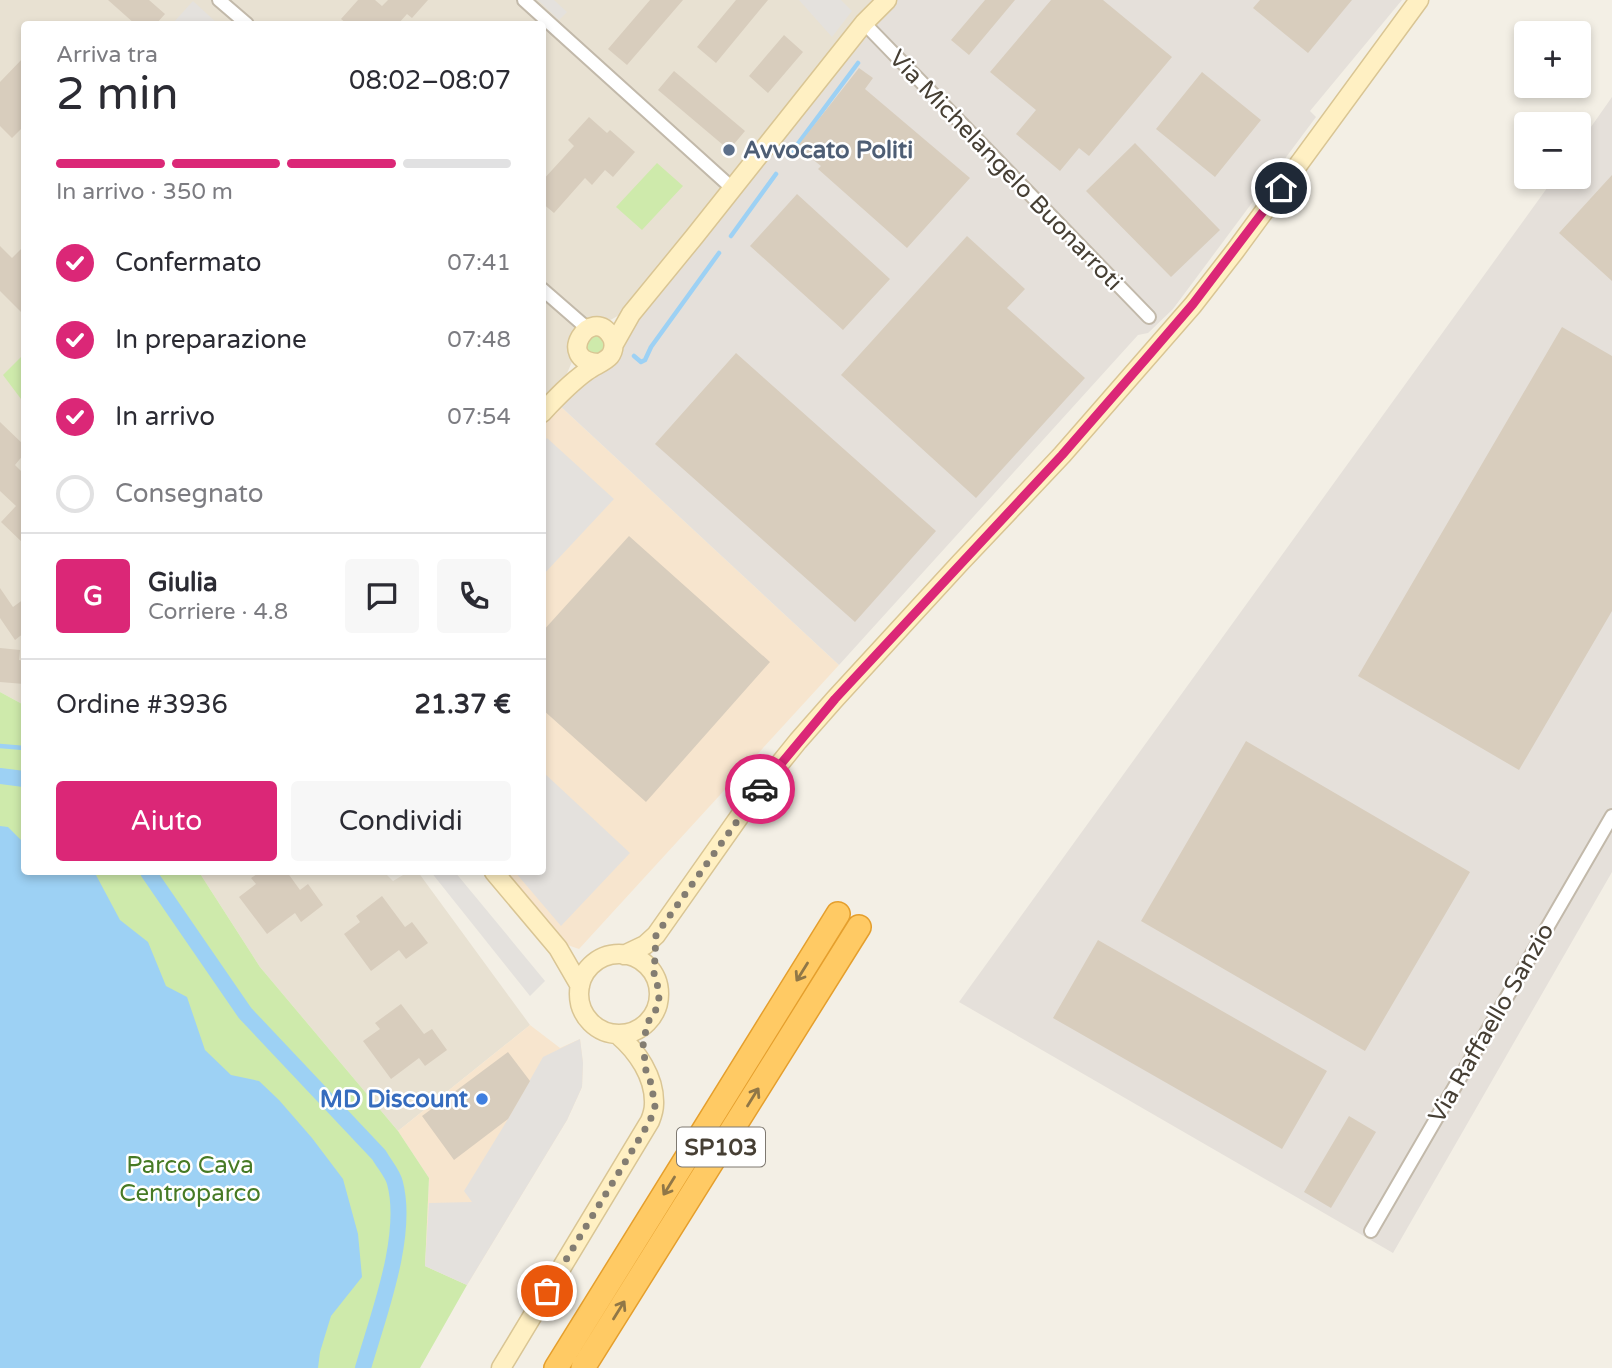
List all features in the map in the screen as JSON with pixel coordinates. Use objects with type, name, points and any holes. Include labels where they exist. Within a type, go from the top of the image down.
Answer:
[{"type":"highway","name":"SP103","points":[[556,1368],[838,914]]},
{"type":"highway","name":"SP103","points":[[583,1368],[859,927]]},
{"type":"street","points":[[219,0],[244,21]]},
{"type":"street","points":[[524,0],[732,188]]},
{"type":"street","points":[[546,409],[563,390],[610,356],[631,314],[863,23],[887,0]]},
{"type":"street","points":[[624,955],[645,945],[656,935],[756,793],[798,741],[951,572],[1062,455],[1193,304],[1419,0]]},
{"type":"street","name":"Via Michelangelo Buonarroti","points":[[863,23],[1149,317]]},
{"type":"street","points":[[546,293],[585,333],[612,337],[614,344]]},
{"type":"street","points":[[585,333],[614,324],[631,314]]},
{"type":"street","points":[[585,333],[586,360],[598,363]]},
{"type":"street","points":[[563,390],[573,372],[585,333]]},
{"type":"street","name":"Via Raffaello Sanzio","points":[[1371,1231],[1612,816]]},
{"type":"street","points":[[497,875],[558,948],[580,986]]},
{"type":"street","points":[[654,976],[656,935]]},
{"type":"street","points":[[558,948],[578,959],[598,960]]},
{"type":"street","points":[[610,955],[624,955],[642,961],[654,976],[659,1000],[648,1022],[637,1030],[618,1035],[601,1031],[588,1020],[579,1002],[580,986],[585,973],[598,960],[610,955]]},
{"type":"street","points":[[646,1071],[643,1043],[648,1022]]},
{"type":"street","points":[[500,1368],[650,1121],[655,1106],[651,1083],[638,1055],[618,1035]]},
{"type":"shaded area","points":[[0,0],[880,0],[630,309],[605,323],[575,355],[561,387],[546,403],[546,21],[21,21],[21,703],[0,692]]},
{"type":"shaded area","points":[[538,0],[554,0],[567,12],[559,20]]},
{"type":"shaded area","points":[[799,0],[841,0],[852,11],[832,37]]},
{"type":"shaded area","points":[[894,0],[1402,0],[1310,111],[1316,117],[1173,309],[1148,333],[1138,335],[839,665],[557,403],[635,317],[864,30]]},
{"type":"shaded area","points":[[193,1],[215,21],[175,21]]},
{"type":"shaded area","points":[[1612,97],[1612,872],[1393,1253],[959,1002],[1546,189],[1591,189],[1591,127]]},
{"type":"shaded area","points":[[557,403],[839,665],[579,949],[562,943],[505,875],[546,875],[546,415]]},
{"type":"shaded area","points":[[546,439],[614,499],[546,572]]},
{"type":"shaded area","points":[[546,775],[630,853],[561,926],[518,875],[546,875]]},
{"type":"shaded area","points":[[201,875],[387,875],[393,881],[403,875],[420,875],[530,1025],[398,1131],[260,967]]},
{"type":"shaded area","points":[[433,875],[457,875],[545,981],[530,996]]},
{"type":"shaded area","points":[[530,1025],[560,1048],[580,1039],[582,1087],[567,1120],[467,1285],[425,1266],[429,1178],[398,1131]]},
{"type":"shaded area","points":[[580,1039],[582,1087],[567,1120],[467,1285],[425,1266],[429,1203],[472,1202],[464,1191],[543,1057]]},
{"type":"green space","points":[[657,163],[683,186],[642,230],[616,207]]},
{"type":"green space","points":[[591,333],[607,339],[603,356],[586,353],[584,339]]},
{"type":"green space","points":[[21,357],[21,399],[3,375]]},
{"type":"green space","name":"Parco Cava Centroparco","points":[[0,692],[21,703],[21,875],[201,875],[260,967],[398,1131],[429,1178],[425,1266],[467,1285],[420,1368],[0,1368]]},
{"type":"water","name":"Parco Cava Centroparco","points":[[0,826],[8,827],[21,840],[21,875],[96,875],[120,920],[148,942],[166,986],[187,997],[205,1050],[231,1075],[259,1081],[312,1138],[343,1179],[358,1234],[362,1277],[331,1316],[318,1368],[0,1368]]},
{"type":"building","points":[[108,0],[149,0],[165,14],[159,21],[132,21]]},
{"type":"building","points":[[358,0],[375,0],[382,6],[388,0],[428,0],[412,18],[407,14],[401,21],[341,19]]},
{"type":"building","points":[[650,0],[683,0],[627,65],[608,49]]},
{"type":"building","points":[[736,0],[768,0],[716,63],[697,47]]},
{"type":"building","points":[[985,0],[1015,0],[969,55],[951,40]]},
{"type":"building","points":[[1051,0],[1103,0],[1172,57],[1089,156],[1079,148],[1060,171],[1016,134],[1036,110],[990,72]]},
{"type":"building","points":[[1260,0],[1352,0],[1308,53],[1253,8]]},
{"type":"building","points":[[784,35],[803,52],[768,93],[749,76]]},
{"type":"building","points":[[21,60],[21,129],[12,138],[0,126],[0,82]]},
{"type":"building","points":[[859,68],[873,78],[865,89],[970,178],[907,248],[818,169],[821,166],[797,147]]},
{"type":"building","points":[[674,71],[745,131],[729,150],[658,90]]},
{"type":"building","points":[[1202,72],[1261,120],[1215,177],[1156,129]]},
{"type":"building","points":[[589,117],[607,133],[610,130],[635,152],[613,177],[605,170],[592,185],[585,178],[554,213],[546,206],[546,177],[574,146],[568,140]]},
{"type":"building","points":[[1135,143],[1220,230],[1171,277],[1086,191]]},
{"type":"building","points":[[1612,175],[1612,281],[1559,233]]},
{"type":"building","points":[[797,194],[890,279],[843,330],[750,246]]},
{"type":"building","points":[[967,236],[1025,289],[1007,308],[1085,378],[976,498],[841,375]]},
{"type":"building","points":[[0,246],[12,258],[21,249],[21,312],[0,291]]},
{"type":"building","points":[[1562,327],[1612,356],[1612,611],[1519,770],[1358,676]]},
{"type":"building","points":[[736,353],[936,531],[855,622],[655,444]]},
{"type":"building","points":[[0,422],[21,442],[21,458],[15,465],[21,471],[21,541],[1,522],[16,506],[0,491]]},
{"type":"building","points":[[629,536],[770,662],[646,802],[546,713],[546,628]]},
{"type":"building","points":[[0,588],[13,607],[21,601],[21,635],[15,640],[0,618]]},
{"type":"building","points":[[0,648],[20,650],[21,684],[0,682]]},
{"type":"building","points":[[1246,741],[1470,872],[1365,1051],[1141,921]]},
{"type":"building","points":[[256,875],[289,875],[300,890],[308,884],[323,905],[301,922],[295,913],[267,934],[239,897],[256,884],[251,878]]},
{"type":"building","points":[[382,896],[405,927],[412,922],[428,943],[406,959],[399,950],[371,971],[344,934],[360,922],[356,916]]},
{"type":"building","points":[[1098,940],[1327,1071],[1282,1149],[1053,1018]]},
{"type":"building","points":[[401,1004],[424,1034],[432,1029],[447,1050],[425,1066],[419,1058],[391,1079],[363,1041],[380,1029],[375,1023]]},
{"type":"building","name":"MD Discount","points":[[508,1052],[530,1081],[508,1119],[454,1160],[422,1116]]},
{"type":"building","points":[[1349,1116],[1376,1132],[1331,1208],[1304,1192]]},
{"type":"waterway","points":[[788,157],[858,63]]},
{"type":"waterway","points":[[731,236],[776,174]]},
{"type":"waterway","points":[[634,356],[641,362],[645,360],[651,347],[719,253]]},
{"type":"waterway","points":[[0,746],[21,748]]},
{"type":"waterway","points":[[0,776],[21,779]]},
{"type":"waterway","points":[[150,875],[245,1013],[379,1155],[394,1180],[398,1204],[395,1251],[363,1368]]},
{"type":"way so far","points":[[547,1291],[643,1135],[655,1106],[646,1071],[643,1043],[648,1022],[659,1000],[654,976],[656,935],[760,789]]},
{"type":"place","name":"Avvocato Politi","points":[[729,150]]},
{"type":"place","name":"MD Discount","points":[[482,1099]]},
{"type":"route","points":[[760,789],[835,699],[1062,455],[1150,354],[1235,251],[1281,188]]}]
